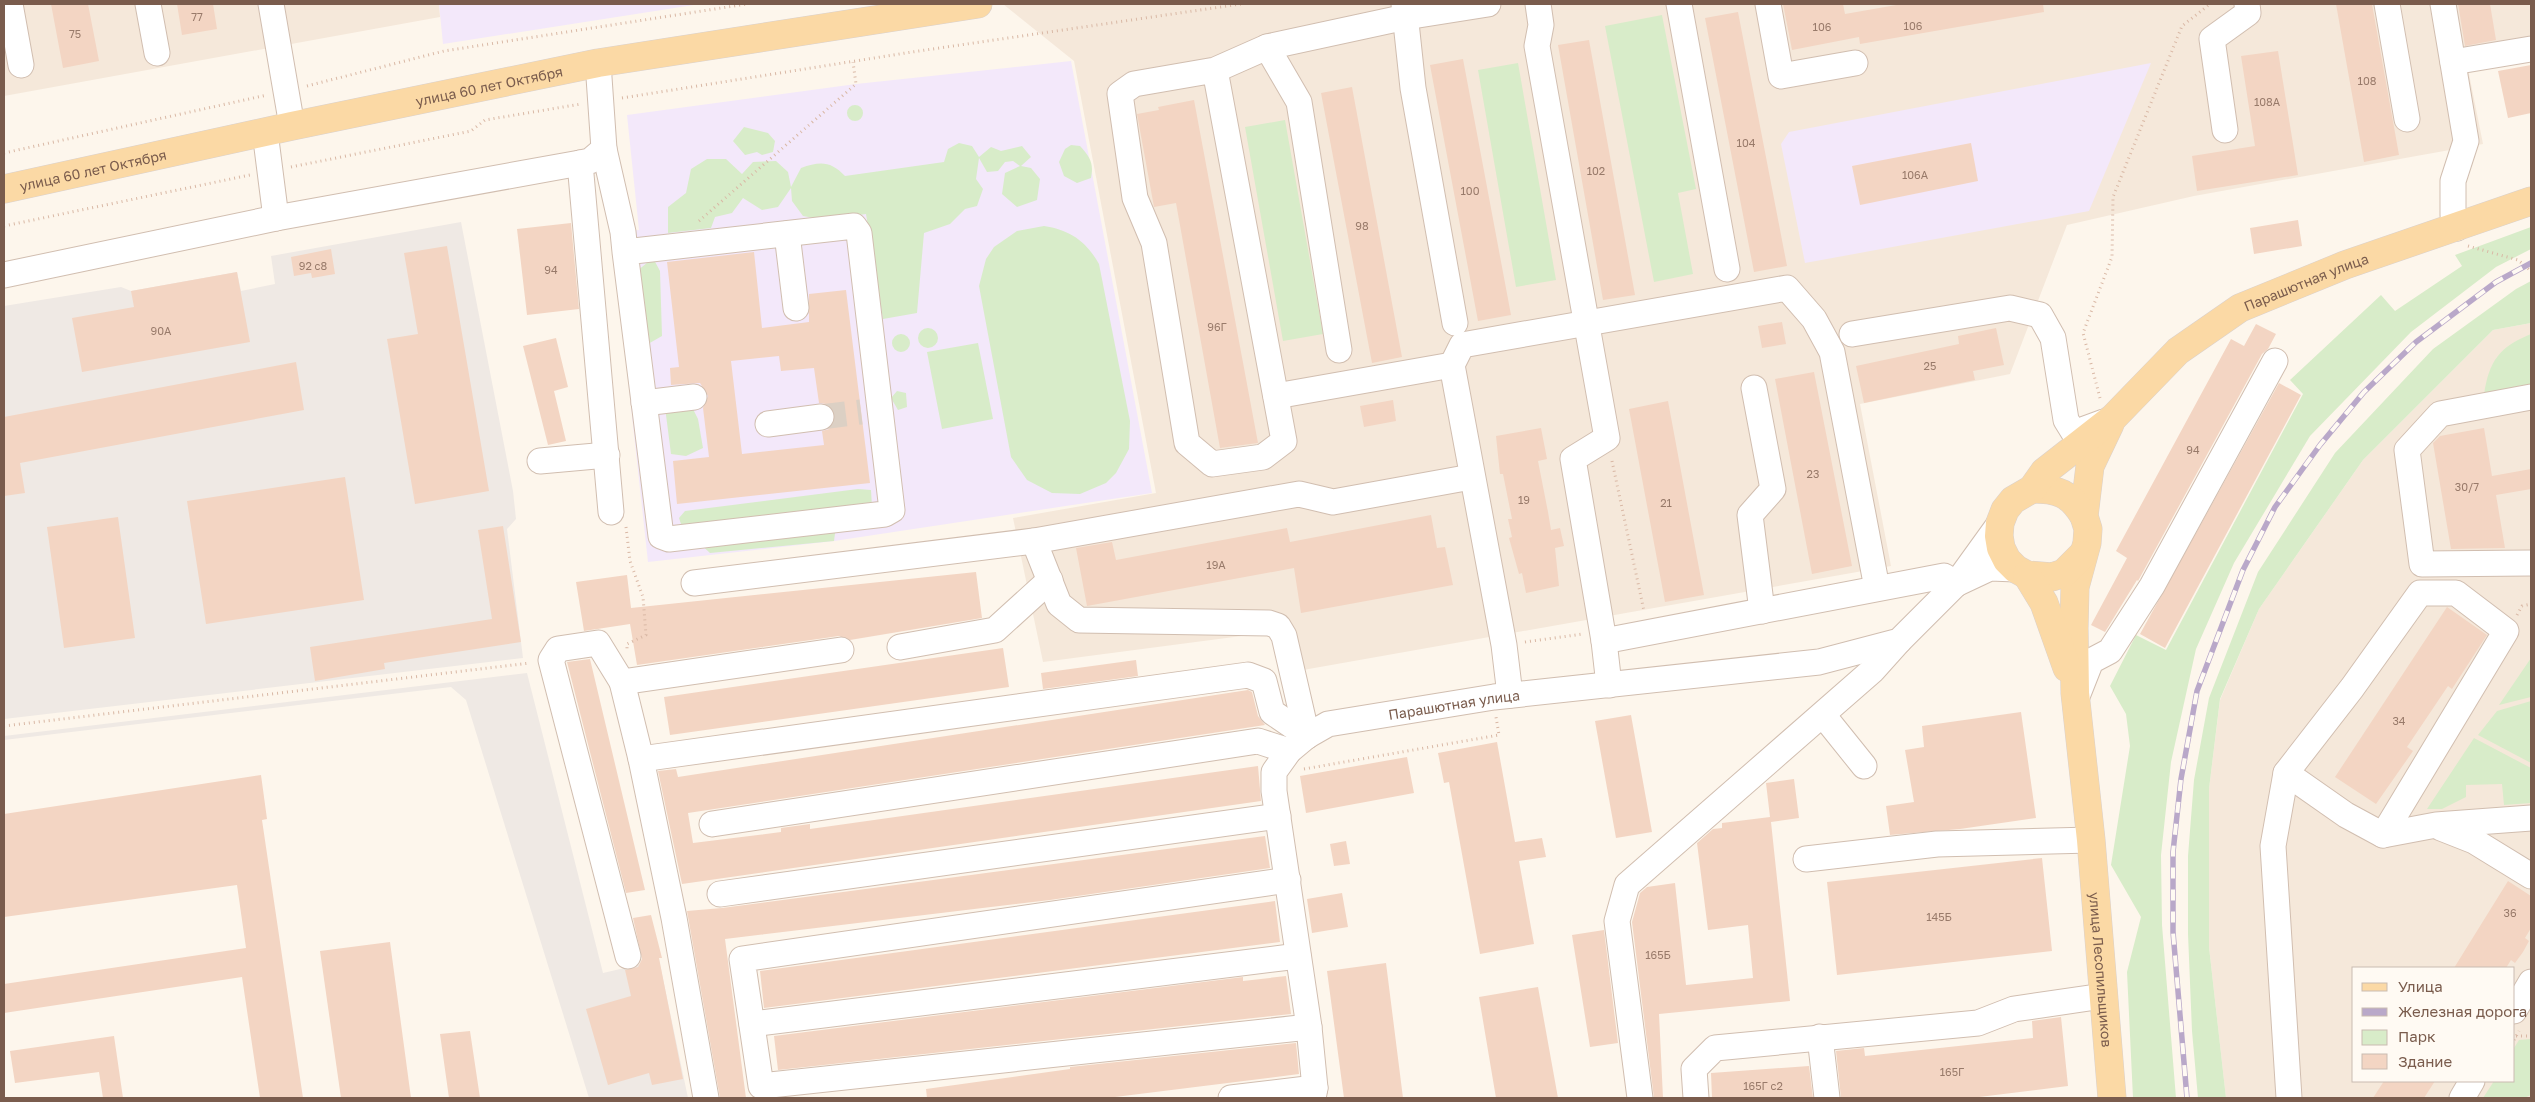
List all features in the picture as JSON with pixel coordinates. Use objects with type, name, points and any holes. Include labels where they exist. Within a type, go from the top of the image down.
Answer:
[{"type":"main road","name":"улица 60 лет Октября","points":[[4,189],[292,126],[598,63],[978,4]]},
{"type":"main road","name":"Парашютная улица","points":[[2107,409],[2178,351],[2240,308],[2345,266],[2463,238],[2531,201]]},
{"type":"main road","points":[[2076,696],[2044,603],[2022,572],[2001,548],[1998,536],[2004,510],[2013,500],[2032,489],[2044,472],[2107,409]]},
{"type":"main road","points":[[2076,696],[2075,587],[2087,536],[2084,516],[2090,466],[2107,409]]},
{"type":"main road","points":[[2032,489],[2052,489],[2066,494],[2077,504],[2084,516]]},
{"type":"main road","points":[[2022,572],[2052,577],[2064,573],[2082,555]]},
{"type":"main road","name":"улица Лесопильщиков","points":[[2076,696],[2091,840],[2112,1098]]},
{"type":"street","points":[[10,4],[21,65]]},
{"type":"street","points":[[148,4],[157,53]]},
{"type":"street","points":[[271,4],[292,126]]},
{"type":"street","points":[[1215,70],[1284,441],[1263,457],[1212,464],[1187,443],[1154,243],[1135,198],[1120,94],[1134,84],[1215,70],[1267,47],[1405,11],[1488,4]]},
{"type":"street","points":[[1538,4],[1541,25],[1537,46],[1588,323],[1607,438],[1573,459],[1603,636],[1609,685]]},
{"type":"street","points":[[1679,4],[1727,269]]},
{"type":"street","points":[[1768,4],[1781,76],[1855,63]]},
{"type":"street","points":[[2225,130],[2212,39],[2248,13],[2247,4]]},
{"type":"street","points":[[2387,4],[2407,118]]},
{"type":"street","points":[[2443,4],[2466,141],[2453,181],[2453,215],[2463,238]]},
{"type":"street","points":[[1405,11],[1413,88],[1455,323]]},
{"type":"street","points":[[1267,47],[1299,102],[1339,350]]},
{"type":"street","points":[[2453,62],[2531,49]]},
{"type":"street","points":[[598,63],[604,149],[623,232],[625,252],[661,536],[669,539],[885,514],[892,510],[870,411],[860,234],[854,226],[625,252]]},
{"type":"street","points":[[265,132],[276,218]]},
{"type":"street","points":[[4,275],[276,218],[590,161],[604,149]]},
{"type":"street","points":[[580,163],[607,455],[618,516]]},
{"type":"street","points":[[787,234],[796,308]]},
{"type":"street","points":[[1503,702],[1504,646],[1471,477],[1452,365],[1462,345],[1787,288],[1814,319],[1832,352],[1877,588]]},
{"type":"street","points":[[1852,334],[2010,308],[2040,315],[2053,338],[2066,420],[2074,433],[2107,409]]},
{"type":"street","points":[[2076,696],[2091,660],[2110,652],[2152,586],[2275,361]]},
{"type":"street","points":[[1276,396],[1452,365]]},
{"type":"street","points":[[1754,388],[1773,489],[1750,515],[1762,611]]},
{"type":"street","points":[[644,403],[694,397]]},
{"type":"street","points":[[2531,397],[2440,414],[2407,450],[2422,564],[2531,563]]},
{"type":"street","points":[[768,424],[820,418]]},
{"type":"street","points":[[540,461],[607,455]]},
{"type":"street","points":[[694,583],[1034,541],[1299,494],[1333,502],[1471,477]]},
{"type":"street","points":[[1956,584],[2000,523]]},
{"type":"street","points":[[1034,541],[1059,604],[1079,620],[1269,623],[1278,626],[1284,636],[1298,744]]},
{"type":"street","points":[[1956,584],[1990,568],[2022,572]]},
{"type":"street","points":[[1603,636],[1762,611],[1944,576],[1956,584]]},
{"type":"street","points":[[900,647],[995,630],[1050,580]]},
{"type":"street","name":"Парашютная улица","points":[[1314,1093],[1309,1027],[1278,816],[1274,772],[1298,744],[1328,724],[1503,702],[1609,685],[1819,662],[1898,641],[1956,584]]},
{"type":"street","points":[[2289,1098],[2273,846],[2286,773],[2352,688],[2420,593],[2456,593],[2506,631],[2383,834]]},
{"type":"street","points":[[1640,1098],[1617,921],[1627,885],[1873,670],[1898,641]]},
{"type":"street","points":[[628,956],[551,660],[558,649],[598,643],[622,682],[641,758],[674,918],[706,1098]]},
{"type":"street","points":[[622,682],[841,650]]},
{"type":"street","points":[[641,758],[1248,675],[1264,681],[1272,712],[1298,744]]},
{"type":"street","points":[[1823,715],[1864,766]]},
{"type":"street","points":[[712,824],[1258,741],[1298,744]]},
{"type":"street","points":[[2286,773],[2346,815],[2383,834],[2436,825],[2531,818]]},
{"type":"street","points":[[720,894],[1278,816]]},
{"type":"street","points":[[2436,825],[2474,841],[2531,876]]},
{"type":"street","points":[[1806,859],[1937,844],[2091,840]]},
{"type":"street","points":[[1288,880],[742,959],[761,1086],[1309,1027]]},
{"type":"street","points":[[752,1024],[1298,956]]},
{"type":"street","points":[[2515,1009],[2531,982]]},
{"type":"street","points":[[1696,1098],[1694,1069],[1715,1048],[1978,1023],[2014,1009],[2104,996]]},
{"type":"street","points":[[1820,1037],[1827,1098]]},
{"type":"street","points":[[2462,1098],[2471,1082]]},
{"type":"street","points":[[1231,1098],[1314,1093]]},
{"type":"path","points":[[4,152],[287,91],[444,51],[747,4]]},
{"type":"path","points":[[4,226],[471,131],[485,120],[853,62],[1241,4]]},
{"type":"path","points":[[2107,409],[2082,333],[2112,257],[2113,197],[2182,26],[2210,4]]},
{"type":"path","points":[[670,246],[856,84],[853,62]]},
{"type":"path","points":[[2463,238],[2518,260],[2531,271]]},
{"type":"path","points":[[1607,438],[1645,617]]},
{"type":"path","points":[[618,516],[642,597],[646,635],[627,644],[622,682]]},
{"type":"path","points":[[1504,646],[1603,636]]},
{"type":"path","points":[[4,726],[551,660]]},
{"type":"path","points":[[1299,774],[1306,768],[1499,735],[1503,702]]},
{"type":"path","points":[[2516,1036],[2531,1036]]},
{"type":"shaded area","points":[[4,4],[439,4],[440,17],[4,96]]},
{"type":"shaded area","points":[[439,4],[700,4],[443,44]]},
{"type":"shaded area","points":[[1003,4],[2531,4],[2531,53],[2467,64],[2483,144],[2194,196],[2067,225],[2010,374],[1860,404],[1891,566],[1303,670],[1272,632],[1043,662],[1013,518],[1156,493],[1074,61]]},
{"type":"shaded area","points":[[1071,61],[1152,493],[834,541],[648,562],[612,233],[639,230],[627,115],[856,84]]},
{"type":"shaded area","points":[[2151,63],[2089,211],[1805,263],[1781,144],[1789,132]]},
{"type":"shaded area","points":[[461,222],[513,491],[516,519],[507,529],[523,658],[4,719],[4,306],[121,287],[131,291],[237,272],[241,291],[275,284],[271,256]]},
{"type":"shaded area","points":[[2531,323],[2531,1098],[2226,1098],[2209,947],[2209,789],[2220,700],[2259,609],[2363,460],[2493,330]]},
{"type":"shaded area","points":[[527,673],[603,973],[659,960],[688,1098],[589,1098],[466,700],[451,687],[4,740],[4,736]]},
{"type":"green space","points":[[1662,15],[1696,189],[1678,193],[1693,274],[1654,282],[1605,26]]},
{"type":"green space","points":[[1518,63],[1556,280],[1516,287],[1478,70]]},
{"type":"green space","points":[[855,105],[861,107],[863,113],[861,119],[855,121],[849,119],[847,113],[849,107]]},
{"type":"green space","points":[[1285,120],[1323,334],[1283,341],[1245,127]]},
{"type":"green space","points":[[744,127],[768,133],[775,141],[773,152],[762,155],[757,152],[745,155],[733,141]]},
{"type":"green space","points":[[959,143],[972,146],[979,157],[991,147],[1001,151],[1022,146],[1031,157],[1021,166],[1031,168],[1040,179],[1037,200],[1017,207],[1002,194],[1005,173],[1020,166],[1013,161],[1005,162],[998,171],[987,172],[979,158],[976,179],[983,189],[977,206],[965,209],[950,224],[924,233],[917,313],[883,319],[866,214],[825,220],[803,216],[792,201],[791,188],[778,207],[762,210],[743,198],[732,213],[715,217],[711,228],[668,233],[668,207],[686,193],[691,169],[707,159],[726,159],[742,174],[753,162],[776,161],[788,172],[791,187],[801,168],[808,166],[830,165],[845,176],[944,162],[948,149]]},
{"type":"green space","points":[[1071,145],[1080,146],[1089,157],[1092,168],[1091,178],[1077,183],[1064,176],[1059,162],[1065,149]]},
{"type":"green space","points":[[1044,226],[1062,230],[1076,238],[1089,249],[1099,264],[1130,421],[1129,449],[1116,473],[1106,483],[1080,494],[1052,493],[1027,480],[1011,457],[979,286],[986,259],[994,247],[1017,231]]},
{"type":"green space","points":[[2531,227],[2531,249],[2496,267],[2411,332],[2310,436],[2234,563],[2196,649],[2171,762],[2161,855],[2162,925],[2176,1098],[2133,1098],[2127,972],[2141,917],[2111,865],[2130,746],[2126,714],[2110,686],[2136,635],[2166,650],[2303,394],[2290,380],[2381,295],[2395,311],[2462,266],[2455,255]]},
{"type":"green space","points":[[653,258],[660,271],[662,336],[648,344],[637,271]]},
{"type":"green space","points":[[2531,281],[2531,323],[2493,330],[2363,460],[2259,609],[2220,699],[2209,789],[2209,947],[2226,1098],[2198,1098],[2192,1031],[2188,934],[2188,856],[2194,780],[2209,698],[2258,572],[2335,453],[2433,349],[2516,289]]},
{"type":"green space","points":[[928,328],[935,331],[938,338],[935,345],[928,348],[921,345],[918,338],[921,331]]},
{"type":"green space","points":[[897,334],[905,334],[910,339],[908,350],[897,352],[892,347],[892,339]]},
{"type":"green space","points":[[2531,334],[2531,387],[2484,395],[2489,373],[2497,357],[2511,344]]},
{"type":"green space","points":[[978,343],[993,419],[942,429],[927,352]]},
{"type":"green space","points":[[897,391],[906,393],[907,407],[898,410],[891,398]]},
{"type":"green space","points":[[691,405],[698,419],[703,448],[686,456],[671,454],[665,407]]},
{"type":"green space","points":[[858,489],[871,490],[872,507],[836,526],[834,541],[710,553],[682,527],[679,518],[685,511]]},
{"type":"green space","points":[[2531,658],[2531,697],[2499,705]]},
{"type":"green space","points":[[2531,701],[2531,763],[2478,735],[2497,711]]},
{"type":"green space","points":[[2474,738],[2531,768],[2531,803],[2504,805],[2502,784],[2466,785],[2466,797],[2442,809],[2427,809]]},
{"type":"green space","points":[[2531,1039],[2531,1095],[2524,1098],[2483,1098],[2493,1082],[2515,1082],[2515,1046],[2519,1040]]},
{"type":"building","points":[[51,4],[88,4],[99,61],[63,68]]},
{"type":"building","points":[[177,4],[213,4],[217,29],[182,35]]},
{"type":"building","points":[[1783,4],[1843,4],[1845,14],[1902,4],[2043,4],[2044,12],[1860,44],[1859,37],[1792,50]]},
{"type":"building","points":[[2336,4],[2372,4],[2399,155],[2364,162]]},
{"type":"building","points":[[2458,4],[2490,4],[2496,40],[2465,46]]},
{"type":"building","points":[[1738,12],[1787,266],[1754,272],[1705,18]]},
{"type":"building","points":[[1589,40],[1635,295],[1603,300],[1558,45]]},
{"type":"building","points":[[2278,51],[2298,175],[2197,191],[2192,156],[2255,146],[2241,56]]},
{"type":"building","points":[[1463,59],[1511,315],[1478,321],[1430,65]]},
{"type":"building","points":[[2531,65],[2531,113],[2508,118],[2498,71]]},
{"type":"building","points":[[1352,87],[1402,357],[1372,363],[1321,93]]},
{"type":"building","points":[[1194,100],[1258,443],[1220,448],[1176,203],[1154,207],[1137,114],[1159,110],[1158,107]]},
{"type":"building","points":[[1971,143],[1978,181],[1860,205],[1852,166]]},
{"type":"building","points":[[2298,220],[2302,246],[2254,254],[2250,228]]},
{"type":"building","points":[[571,223],[579,309],[527,315],[517,229]]},
{"type":"building","points":[[447,246],[489,491],[415,504],[387,339],[418,334],[404,253]]},
{"type":"building","points":[[331,249],[335,274],[312,278],[311,273],[294,276],[291,257]]},
{"type":"building","points":[[754,252],[762,328],[809,322],[809,294],[846,290],[870,483],[677,504],[673,461],[709,457],[703,408],[708,396],[700,383],[671,385],[670,368],[679,367],[667,262]],"holes":[[[779,356],[781,371],[814,368],[819,403],[826,404],[832,408],[835,415],[834,422],[829,429],[822,431],[824,445],[742,454],[731,361]]]},
{"type":"building","points":[[237,272],[250,342],[82,372],[72,318],[134,307],[131,291]]},
{"type":"building","points":[[1782,322],[1786,344],[1762,348],[1758,326]]},
{"type":"building","points":[[2256,324],[2276,334],[2268,349],[2262,354],[2138,581],[2105,632],[2091,625],[2127,558],[2116,551],[2231,339],[2244,346]]},
{"type":"building","points":[[1996,328],[2004,365],[1973,371],[1975,380],[1864,403],[1856,366],[1959,344],[1958,336]]},
{"type":"building","points":[[556,338],[568,387],[554,391],[566,441],[548,445],[523,346]]},
{"type":"building","points":[[296,362],[304,410],[20,463],[25,493],[4,496],[4,417]]},
{"type":"building","points":[[1814,372],[1852,566],[1812,574],[1775,379]]},
{"type":"building","points":[[2279,383],[2301,395],[2165,648],[2140,634]]},
{"type":"building","points":[[1393,400],[1396,421],[1364,427],[1360,406]]},
{"type":"building","points":[[1668,401],[1704,595],[1665,602],[1629,409]]},
{"type":"building","points":[[1541,428],[1547,459],[1538,461],[1551,530],[1560,528],[1564,546],[1555,548],[1559,586],[1526,593],[1522,573],[1519,574],[1509,538],[1512,537],[1508,519],[1512,519],[1503,474],[1500,474],[1496,436]]},
{"type":"building","points":[[2484,428],[2492,476],[2531,469],[2531,489],[2496,495],[2505,548],[2451,549],[2433,443],[2440,436]]},
{"type":"building","points":[[345,477],[364,600],[206,624],[187,501]]},
{"type":"building","points":[[1431,515],[1437,548],[1445,547],[1453,585],[1301,613],[1294,568],[1087,606],[1076,548],[1112,542],[1116,560],[1287,528],[1290,542]]},
{"type":"building","points":[[118,517],[135,638],[64,648],[47,527]]},
{"type":"building","points":[[503,526],[521,642],[384,663],[385,669],[315,681],[310,647],[492,619],[478,530]]},
{"type":"building","points":[[976,572],[982,618],[850,640],[839,636],[637,665],[630,624],[584,631],[576,582],[627,575],[631,608]]},
{"type":"building","points":[[2447,607],[2487,635],[2452,689],[2448,686],[2407,747],[2413,751],[2376,804],[2335,777]]},
{"type":"building","points":[[1003,648],[1009,687],[670,735],[664,697]]},
{"type":"building","points":[[590,659],[645,890],[626,893],[567,662]]},
{"type":"building","points":[[1136,660],[1138,676],[1043,689],[1041,673]]},
{"type":"building","points":[[1248,690],[1252,692],[1258,716],[1265,725],[688,813],[693,843],[781,832],[781,828],[810,824],[810,829],[1258,766],[1261,801],[682,884],[658,771],[676,769],[678,777]]},
{"type":"building","points":[[2021,712],[2036,818],[1960,829],[1890,835],[1886,806],[1914,802],[1905,750],[1924,747],[1922,726]]},
{"type":"building","points":[[1631,715],[1652,832],[1616,838],[1595,721]]},
{"type":"building","points":[[1497,742],[1515,842],[1542,838],[1546,857],[1519,861],[1534,944],[1480,954],[1449,782],[1444,783],[1438,753]]},
{"type":"building","points":[[1407,757],[1414,793],[1306,813],[1300,776]]},
{"type":"building","points":[[261,775],[267,819],[262,820],[303,1098],[260,1098],[242,977],[4,1013],[4,984],[246,948],[237,885],[4,917],[4,814]]},
{"type":"building","points":[[1794,779],[1799,818],[1771,822],[1790,1001],[1659,1014],[1663,1098],[1654,1098],[1632,922],[1640,893],[1647,887],[1675,883],[1686,985],[1753,978],[1748,925],[1708,930],[1697,843],[1713,829],[1722,828],[1722,823],[1770,817],[1766,783]]},
{"type":"building","points":[[1265,836],[1270,868],[1050,900],[725,939],[746,1098],[720,1098],[687,911],[722,908]]},
{"type":"building","points":[[1346,841],[1350,864],[1334,866],[1330,844]]},
{"type":"building","points":[[2042,858],[2052,951],[1837,975],[1827,882]]},
{"type":"building","points":[[2508,881],[2531,896],[2531,928],[2525,938],[2529,941],[2515,963],[2511,960],[2507,967],[2455,967]]},
{"type":"building","points":[[1342,893],[1348,927],[1312,933],[1307,899]]},
{"type":"building","points":[[1275,901],[1280,942],[764,1008],[760,971]]},
{"type":"building","points":[[651,915],[662,958],[659,958],[683,1079],[652,1085],[649,1073],[608,1085],[586,1009],[631,996],[625,970],[638,967],[642,959],[633,918]]},
{"type":"building","points":[[1604,930],[1618,1043],[1590,1047],[1572,935]]},
{"type":"building","points":[[390,942],[411,1098],[341,1098],[320,951]]},
{"type":"building","points":[[1386,963],[1403,1098],[1344,1098],[1327,971]]},
{"type":"building","points":[[1286,976],[1291,1014],[778,1070],[774,1036],[1243,977],[1243,981]]},
{"type":"building","points":[[1538,987],[1558,1098],[1496,1098],[1479,997]]},
{"type":"building","points":[[2061,1017],[2068,1086],[1971,1098],[1841,1098],[1836,1051],[1864,1048],[1865,1056],[2033,1038],[2032,1021]]},
{"type":"building","points":[[470,1031],[480,1098],[449,1098],[440,1034]]},
{"type":"building","points":[[114,1036],[123,1098],[103,1098],[99,1072],[15,1083],[10,1051]]},
{"type":"building","points":[[1296,1043],[1299,1074],[1107,1098],[927,1098],[926,1089],[1070,1069],[1070,1067]]},
{"type":"building","points":[[1809,1066],[1813,1098],[1712,1098],[1711,1073]]},
{"type":"building","points":[[2383,1082],[2434,1082],[2424,1098],[2373,1098]]},
{"type":"tunnel","points":[[821,417],[861,412]]},
{"type":"railway","points":[[2187,1098],[2173,932],[2173,852],[2181,779],[2197,691],[2243,570],[2275,507],[2320,445],[2364,392],[2416,342],[2496,282],[2531,263]]}]
